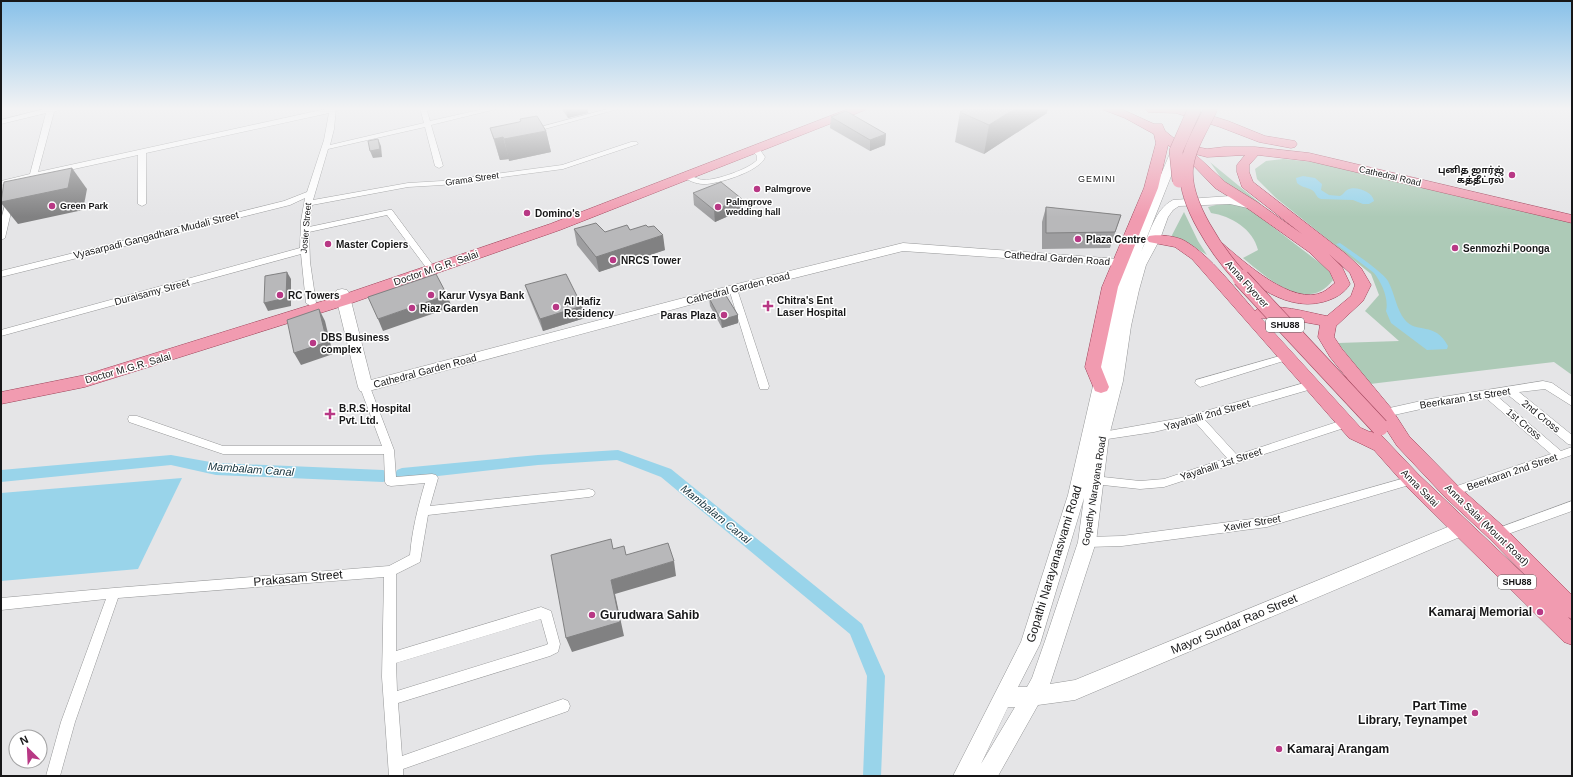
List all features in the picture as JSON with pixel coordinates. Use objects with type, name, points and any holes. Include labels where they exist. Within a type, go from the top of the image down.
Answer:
[{"type":"main road","name":"Doctor M.G.R. Salai","points":[[1,393],[87,375],[311,303],[343,296],[428,264],[547,224],[672,173],[748,144]]},
{"type":"main road","name":"Doctor M.G.R. Salai","points":[[1,398],[85,381],[152,361],[343,296],[555,227],[766,144]]},
{"type":"main road","points":[[1100,387],[1093,367],[1110,287],[1152,188],[1162,144]]},
{"type":"main road","points":[[1172,144],[1196,161],[1220,185],[1252,205],[1314,249],[1336,270],[1343,284],[1336,292],[1325,298],[1311,300],[1290,297],[1276,291],[1244,268],[1214,243]]},
{"type":"main road","name":"Anna Flyover","points":[[1100,387],[1117,302],[1124,277],[1179,144]]},
{"type":"main road","name":"Anna Flyover","points":[[1193,144],[1189,153],[1187,172],[1190,194],[1198,216],[1214,243],[1231,267],[1376,423],[1381,446]]},
{"type":"main road","points":[[1228,144],[1224,151],[1247,184],[1341,257],[1356,272],[1363,285],[1358,298],[1329,322],[1326,337],[1376,423]]},
{"type":"main road","name":"Cathedral Road","points":[[1293,144],[1572,207]]},
{"type":"main road","points":[[1298,144],[1309,147]]},
{"type":"main road","name":"Anna Flyover","points":[[1177,149],[1178,173],[1182,194],[1191,217],[1220,269],[1376,423],[1403,441]]},
{"type":"main road","name":"Cathedral Road","points":[[1177,149],[1207,153],[1224,151],[1255,151],[1309,157],[1572,218]]},
{"type":"main road","points":[[1247,184],[1243,172],[1243,165],[1255,151]]},
{"type":"main road","name":"Gopathy Narayana Road","points":[[986,776],[1040,684],[1087,542],[1101,436],[1116,381],[1124,326],[1132,290],[1140,265],[1154,239],[1162,217],[1169,207],[1177,203],[1230,200],[1252,205]]},
{"type":"main road","points":[[1154,239],[1179,243],[1197,256],[1355,433],[1381,446]]},
{"type":"main road","name":"Cathedral Garden Road","points":[[365,387],[733,289],[903,248],[945,249],[1119,263]]},
{"type":"main road","points":[[343,296],[365,387]]},
{"type":"main road","points":[[1248,312],[1287,314],[1329,322]]},
{"type":"main road","name":"Gopathi Narayanaswami Road","points":[[964,776],[1030,644],[1076,495],[1100,387]]},
{"type":"main road","name":"Anna Salai (Mount Road)","points":[[1403,441],[1452,492],[1497,533],[1572,609]]},
{"type":"main road","name":"Anna Salai","points":[[1381,446],[1412,480],[1461,529]]},
{"type":"main road","name":"Mayor Sundar Rao Street","points":[[1002,698],[1033,696],[1075,690],[1461,529]]},
{"type":"main road","name":"Anna Salai (Mount Road)","points":[[1461,529],[1572,635]]},
{"type":"street","points":[[34,176],[42,144]]},
{"type":"street","points":[[1,183],[180,144]]},
{"type":"street","name":"Josier Street","points":[[311,303],[304,250],[305,230],[310,193],[327,144]]},
{"type":"street","points":[[326,148],[342,144]]},
{"type":"street","points":[[433,144],[439,166]]},
{"type":"street","name":"Grama Street","points":[[308,203],[408,185],[442,183],[563,167],[633,144]]},
{"type":"street","points":[[142,153],[142,204]]},
{"type":"street","points":[[1,238],[14,180]]},
{"type":"street","name":"Vyasarpadi Gangadhara Mudali Street","points":[[1,274],[287,203],[310,193]]},
{"type":"street","points":[[305,230],[389,212],[428,264]]},
{"type":"street","name":"Duraisamy Street","points":[[1,333],[304,250]]},
{"type":"street","points":[[733,289],[764,386]]},
{"type":"street","points":[[1200,383],[1286,357]]},
{"type":"street","name":"Yayahalli 2nd Street","points":[[1101,436],[1154,429],[1311,385]]},
{"type":"street","name":"Beerkaran 1st Street","points":[[1376,423],[1430,403],[1545,385],[1572,402]]},
{"type":"street","points":[[365,387],[389,450],[392,482],[432,478],[423,511],[417,541],[416,558],[390,571],[389,659],[396,770],[563,706]]},
{"type":"street","name":"2nd Cross","points":[[1510,391],[1572,441]]},
{"type":"street","name":"1st Cross","points":[[1487,393],[1560,456]]},
{"type":"street","points":[[1197,418],[1236,460]]},
{"type":"street","points":[[133,419],[223,450],[389,450]]},
{"type":"street","name":"Yayahalli 1st Street","points":[[1094,480],[1140,485],[1164,483],[1346,423]]},
{"type":"street","name":"Beerkaran 2nd Street","points":[[1452,492],[1572,451]]},
{"type":"street","name":"Xavier Street","points":[[1087,542],[1122,541],[1267,522],[1412,480]]},
{"type":"street","points":[[423,511],[589,493]]},
{"type":"street","points":[[1497,533],[1572,506]]},
{"type":"street","name":"Prakasam Street","points":[[1,604],[114,593],[390,571]]},
{"type":"street","points":[[53,776],[68,722],[114,593]]},
{"type":"street","points":[[389,659],[541,613],[546,616],[554,644],[553,648],[550,650],[391,699]]},
{"type":"green space","name":"Senmozhi Poonga","points":[[1283,159],[1323,163],[1572,222],[1572,375],[1554,362],[1370,384],[1338,343],[1399,341],[1365,311],[1379,295],[1371,274],[1276,198],[1257,179],[1255,169],[1266,161]]},
{"type":"green space","points":[[1210,162],[1261,204],[1260,207],[1228,188]]},
{"type":"green space","points":[[1228,202],[1247,207],[1329,270],[1333,280],[1323,290],[1311,294],[1299,293],[1275,283],[1243,258],[1258,250],[1251,236],[1246,230],[1233,220],[1211,213],[1208,207]]},
{"type":"green space","points":[[1184,212],[1198,241],[1207,255],[1189,244],[1170,239]]},
{"type":"water","points":[[1303,176],[1315,178],[1322,184],[1321,190],[1329,195],[1340,196],[1347,190],[1354,188],[1367,192],[1374,201],[1369,204],[1363,204],[1353,200],[1321,199],[1312,190],[1297,183],[1296,178]]},
{"type":"water","points":[[1340,243],[1385,277],[1402,316],[1409,324],[1432,330],[1437,333],[1443,338],[1448,346],[1447,349],[1427,350],[1391,323],[1386,311],[1387,301],[1384,291],[1377,277],[1374,273],[1336,244]]},
{"type":"water","points":[[182,478],[138,569],[1,581],[1,493]]},
{"type":"building","points":[[369,144],[379,144],[380,149],[370,151]]},
{"type":"building","points":[[72,168],[68,188],[1,202],[4,182]]},
{"type":"building","points":[[721,182],[742,199],[714,210],[693,193]]},
{"type":"building","points":[[1046,207],[1121,215],[1115,232],[1046,233]]},
{"type":"building","points":[[596,223],[605,232],[627,225],[630,230],[646,225],[648,227],[654,226],[663,235],[596,257],[574,229]]},
{"type":"building","points":[[287,272],[286,298],[264,303],[265,276]]},
{"type":"building","points":[[436,274],[447,295],[378,319],[368,297]]},
{"type":"building","points":[[566,274],[582,306],[540,319],[525,285]]},
{"type":"building","points":[[725,294],[738,315],[721,320],[709,298]]},
{"type":"building","points":[[319,309],[327,342],[294,353],[287,320]]},
{"type":"building","name":"Gurudwara Sahib","points":[[611,539],[613,549],[624,546],[626,555],[668,543],[674,561],[611,580],[620,622],[566,638],[551,555]]},
{"type":"waterway","name":"Mambalam Canal","points":[[402,474],[538,460],[618,455],[666,473],[856,629],[876,676],[872,776]]},
{"type":"waterway","name":"Mambalam Canal","points":[[1,476],[171,460],[216,469],[383,476]]},
{"type":"place","name":"புனித ஜார்ஜ் கத்தீட்ரல்","points":[[1512,175]]},
{"type":"place","name":"Palmgrove","points":[[757,189]]},
{"type":"place","name":"Green Park","points":[[52,206]]},
{"type":"place","name":"Palmgrove wedding hall","points":[[718,207]]},
{"type":"place","name":"Domino's","points":[[527,213]]},
{"type":"place","name":"Plaza Centre","points":[[1078,239]]},
{"type":"place","name":"Master Copiers","points":[[328,244]]},
{"type":"place","name":"Senmozhi Poonga","points":[[1455,248]]},
{"type":"place","name":"NRCS Tower","points":[[613,260]]},
{"type":"place","name":"RC Towers","points":[[280,295]]},
{"type":"place","name":"Karur Vysya Bank","points":[[431,295]]},
{"type":"place","name":"Chitra's Ent Laser Hospital","points":[[768,306]]},
{"type":"place","name":"Al Hafiz Residency","points":[[556,307]]},
{"type":"place","name":"Riaz Garden","points":[[412,308]]},
{"type":"place","name":"Paras Plaza","points":[[724,315]]},
{"type":"place","name":"DBS Business complex","points":[[313,343]]},
{"type":"place","name":"B.R.S. Hospital Pvt. Ltd.","points":[[330,414]]},
{"type":"place","name":"Kamaraj Memorial","points":[[1540,612]]},
{"type":"place","name":"Gurudwara Sahib","points":[[592,615]]},
{"type":"place","name":"Part Time Library, Teynampet","points":[[1475,713]]},
{"type":"place","name":"Kamaraj Arangam","points":[[1279,749]]},
{"type":"district","name":"GEMINI","points":[[1097,179]]}]
